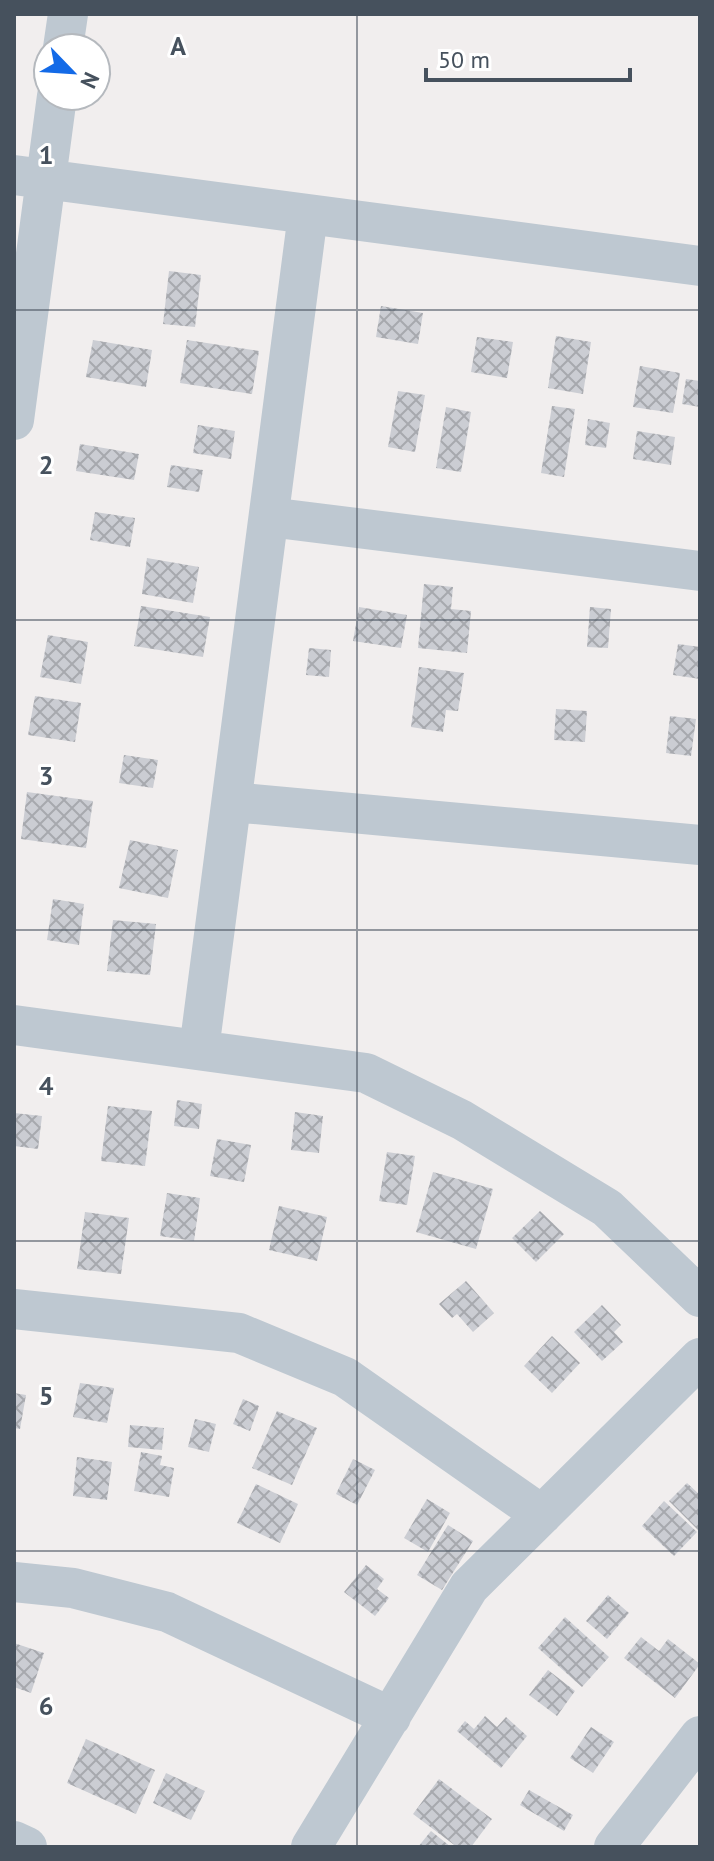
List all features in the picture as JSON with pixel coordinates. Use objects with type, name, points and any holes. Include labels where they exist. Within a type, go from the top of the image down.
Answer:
[{"type":"street","points":[[14,420],[30,178],[52,112]]},
{"type":"street","points":[[30,178],[700,266]]},
{"type":"street","points":[[199,1050],[308,214]]},
{"type":"street","points":[[269,517],[700,571]]},
{"type":"street","points":[[232,802],[700,845]]},
{"type":"street","points":[[14,1025],[366,1073],[448,1113],[607,1208],[700,1297]]},
{"type":"street","points":[[14,1309],[239,1333],[345,1377],[542,1515]]},
{"type":"street","points":[[311,1847],[469,1587],[700,1358]]},
{"type":"street","points":[[14,1582],[73,1588],[167,1612],[391,1717]]},
{"type":"street","points":[[614,1847],[700,1736]]},
{"type":"street","points":[[14,1841],[27,1847]]},
{"type":"building","points":[[169,271],[201,275],[195,327],[163,324]]},
{"type":"building","points":[[381,306],[423,313],[418,344],[376,337]]},
{"type":"building","points":[[556,336],[591,342],[583,394],[548,388]]},
{"type":"building","points":[[477,337],[513,342],[507,378],[471,372]]},
{"type":"building","points":[[93,340],[152,350],[146,387],[86,377]]},
{"type":"building","points":[[187,340],[259,351],[252,394],[180,383]]},
{"type":"building","points":[[640,366],[680,373],[673,413],[633,407]]},
{"type":"building","points":[[686,379],[700,381],[700,407],[682,404]]},
{"type":"building","points":[[398,391],[425,395],[415,452],[388,447]]},
{"type":"building","points":[[552,406],[575,409],[564,477],[541,473]]},
{"type":"building","points":[[446,407],[471,412],[461,472],[436,468]]},
{"type":"building","points":[[588,419],[610,423],[606,448],[585,445]]},
{"type":"building","points":[[198,425],[235,431],[231,459],[193,453]]},
{"type":"building","points":[[637,431],[675,437],[671,465],[633,459]]},
{"type":"building","points":[[80,444],[139,454],[134,480],[76,471]]},
{"type":"building","points":[[171,465],[203,470],[199,492],[167,487]]},
{"type":"building","points":[[95,512],[135,518],[130,547],[90,540]]},
{"type":"building","points":[[147,558],[199,567],[193,603],[142,594]]},
{"type":"building","points":[[424,584],[453,587],[451,609],[471,611],[467,653],[418,648]]},
{"type":"building","points":[[141,606],[210,617],[203,657],[134,646]]},
{"type":"building","points":[[359,607],[407,615],[401,648],[353,641]]},
{"type":"building","points":[[590,607],[611,609],[608,648],[587,647]]},
{"type":"building","points":[[48,635],[88,642],[81,684],[40,677]]},
{"type":"building","points":[[678,644],[700,647],[700,679],[673,675]]},
{"type":"building","points":[[309,648],[331,650],[329,677],[306,675]]},
{"type":"building","points":[[419,667],[464,673],[458,711],[446,710],[443,732],[411,727]]},
{"type":"building","points":[[35,696],[81,703],[75,742],[28,735]]},
{"type":"building","points":[[556,709],[587,711],[585,742],[554,740]]},
{"type":"building","points":[[670,716],[696,719],[691,756],[666,753]]},
{"type":"building","points":[[124,755],[158,760],[153,788],[119,783]]},
{"type":"building","points":[[27,792],[93,801],[86,848],[21,839]]},
{"type":"building","points":[[130,840],[178,850],[168,898],[119,888]]},
{"type":"building","points":[[53,899],[84,904],[79,945],[47,940]]},
{"type":"building","points":[[113,920],[156,924],[150,975],[107,971]]},
{"type":"building","points":[[177,1100],[202,1104],[199,1129],[174,1126]]},
{"type":"building","points":[[108,1106],[152,1111],[145,1166],[101,1161]]},
{"type":"building","points":[[295,1112],[323,1116],[319,1153],[291,1150]]},
{"type":"building","points":[[14,1113],[42,1116],[38,1149],[14,1146]]},
{"type":"building","points":[[217,1139],[251,1145],[244,1182],[210,1176]]},
{"type":"building","points":[[387,1152],[415,1156],[407,1205],[379,1201]]},
{"type":"building","points":[[433,1172],[493,1189],[476,1249],[416,1232]]},
{"type":"building","points":[[167,1193],[200,1198],[194,1241],[160,1236]]},
{"type":"building","points":[[279,1206],[327,1217],[317,1261],[269,1250]]},
{"type":"building","points":[[540,1211],[564,1234],[536,1262],[512,1238]]},
{"type":"building","points":[[85,1212],[129,1218],[121,1274],[77,1269]]},
{"type":"building","points":[[466,1281],[494,1313],[473,1332],[457,1314],[452,1318],[439,1304]]},
{"type":"building","points":[[602,1305],[621,1325],[614,1332],[623,1342],[602,1361],[574,1332]]},
{"type":"building","points":[[552,1336],[580,1363],[552,1393],[524,1366]]},
{"type":"building","points":[[80,1383],[114,1388],[107,1423],[73,1417]]},
{"type":"building","points":[[14,1393],[26,1395],[20,1429],[14,1428]]},
{"type":"building","points":[[243,1399],[259,1406],[250,1431],[233,1424]]},
{"type":"building","points":[[277,1411],[317,1428],[292,1485],[252,1468]]},
{"type":"building","points":[[195,1419],[216,1424],[209,1452],[188,1447]]},
{"type":"building","points":[[130,1425],[164,1428],[162,1450],[128,1447]]},
{"type":"building","points":[[141,1452],[162,1456],[160,1465],[174,1468],[169,1497],[134,1491]]},
{"type":"building","points":[[77,1457],[112,1462],[107,1500],[73,1496]]},
{"type":"building","points":[[353,1459],[375,1470],[357,1505],[336,1494]]},
{"type":"building","points":[[687,1483],[700,1495],[700,1532],[669,1501]]},
{"type":"building","points":[[256,1484],[298,1504],[280,1543],[237,1523]]},
{"type":"building","points":[[427,1499],[450,1513],[428,1552],[404,1538]]},
{"type":"building","points":[[664,1501],[697,1532],[674,1556],[642,1526]]},
{"type":"building","points":[[448,1525],[473,1541],[442,1590],[417,1575]]},
{"type":"building","points":[[366,1565],[384,1579],[377,1589],[389,1598],[375,1616],[344,1592]]},
{"type":"building","points":[[608,1595],[629,1613],[607,1639],[586,1621]]},
{"type":"building","points":[[565,1617],[609,1657],[582,1687],[538,1648]]},
{"type":"building","points":[[641,1637],[659,1651],[668,1639],[700,1664],[675,1698],[624,1658]]},
{"type":"building","points":[[14,1643],[44,1653],[31,1693],[14,1687]]},
{"type":"building","points":[[548,1670],[575,1691],[557,1716],[529,1695]]},
{"type":"building","points":[[485,1716],[497,1727],[506,1717],[527,1736],[501,1768],[457,1731],[465,1721],[474,1729]]},
{"type":"building","points":[[591,1727],[614,1742],[593,1773],[570,1758]]},
{"type":"building","points":[[86,1739],[155,1770],[136,1814],[67,1783]]},
{"type":"building","points":[[166,1773],[205,1791],[191,1820],[153,1803]]},
{"type":"building","points":[[439,1779],[492,1819],[471,1847],[457,1847],[413,1814]]},
{"type":"building","points":[[529,1790],[573,1815],[564,1831],[520,1805]]},
{"type":"building","points":[[431,1831],[451,1847],[418,1847]]}]
